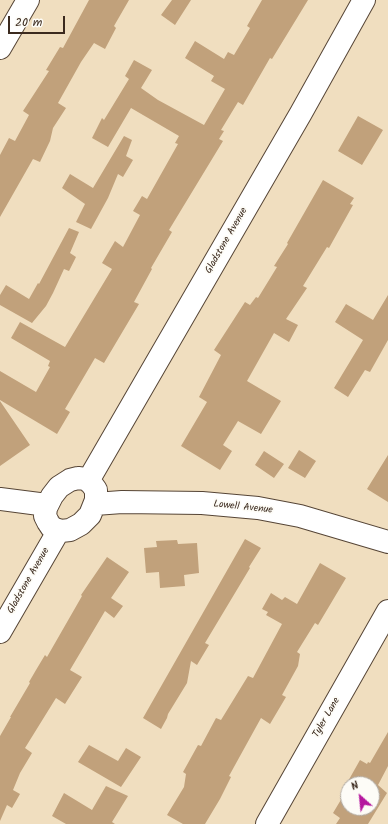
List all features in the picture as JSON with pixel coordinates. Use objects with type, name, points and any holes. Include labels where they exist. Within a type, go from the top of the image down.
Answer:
[{"type":"street","points":[[0,48],[28,0]]},
{"type":"street","name":"Gladstone Avenue","points":[[88,481],[293,127],[364,0]]},
{"type":"street","points":[[78,478],[88,481],[96,490],[95,504],[90,515],[70,530],[61,531],[52,528],[46,516],[46,508],[52,496],[59,487],[70,480],[78,478]]},
{"type":"street","points":[[0,499],[47,506]]},
{"type":"street","name":"Lowell Avenue","points":[[95,504],[122,502],[202,503],[258,508],[300,516],[388,542]]},
{"type":"street","name":"Gladstone Avenue","points":[[0,632],[59,530]]},
{"type":"street","name":"Tyler Lane","points":[[267,824],[388,611]]},
{"type":"building","points":[[89,0],[129,0],[114,26],[116,28],[105,49],[94,43],[81,62],[58,103],[66,108],[53,128],[50,141],[40,162],[33,159],[0,217],[0,155],[9,138],[15,141],[29,115],[23,111],[49,71],[46,70],[60,47],[63,48]]},
{"type":"building","points":[[172,0],[191,0],[175,25],[161,15]]},
{"type":"building","points":[[262,0],[308,0],[272,59],[270,58],[243,105],[238,102],[221,130],[224,131],[219,139],[223,141],[169,230],[172,232],[151,268],[152,269],[134,302],[139,304],[104,363],[95,358],[65,409],[70,412],[57,434],[0,400],[0,371],[36,392],[50,367],[48,366],[50,361],[11,338],[20,322],[65,347],[112,269],[102,263],[115,241],[123,247],[140,215],[133,211],[142,196],[147,199],[178,144],[175,143],[179,136],[131,108],[108,147],[92,138],[102,118],[104,120],[129,79],[125,76],[134,60],[152,70],[141,88],[158,100],[204,125],[225,89],[211,81],[214,76],[185,58],[195,41],[224,59],[228,52],[234,55],[250,28],[247,26]]},
{"type":"building","points":[[358,116],[383,130],[362,165],[338,151]]},
{"type":"building","points":[[124,136],[132,140],[126,156],[133,160],[123,177],[118,174],[108,198],[91,229],[76,222],[85,204],[62,188],[70,174],[93,188]]},
{"type":"building","points":[[323,180],[354,198],[350,204],[353,205],[329,248],[327,247],[303,286],[307,288],[286,319],[298,325],[289,342],[274,333],[247,381],[281,401],[261,434],[238,421],[223,445],[232,451],[220,470],[181,446],[207,402],[199,397],[221,355],[214,350],[245,302],[250,305],[256,297],[258,298],[277,267],[274,266],[288,244],[287,243]]},
{"type":"building","points":[[69,228],[79,232],[70,253],[76,257],[69,271],[64,269],[46,306],[32,323],[0,305],[0,295],[6,285],[29,299],[38,283],[39,284]]},
{"type":"building","points":[[388,295],[388,340],[370,372],[365,370],[348,397],[334,388],[363,340],[335,322],[346,304],[373,320]]},
{"type":"building","points":[[0,401],[30,445],[0,466]]},
{"type":"building","points":[[299,450],[316,461],[305,478],[288,468]]},
{"type":"building","points":[[264,451],[284,464],[274,478],[255,465]]},
{"type":"building","points":[[388,455],[388,502],[367,489]]},
{"type":"building","points":[[245,539],[261,548],[205,643],[209,645],[197,665],[191,661],[187,683],[168,714],[161,729],[143,718]]},
{"type":"building","points":[[177,540],[178,544],[197,543],[199,573],[184,575],[185,586],[160,588],[159,572],[146,573],[144,548],[157,547],[156,541]]},
{"type":"building","points":[[107,557],[129,572],[111,598],[123,606],[114,618],[105,611],[70,670],[82,677],[65,704],[56,698],[25,748],[32,753],[20,773],[13,790],[20,794],[12,808],[7,805],[0,821],[0,736],[36,670],[45,655],[47,657],[82,596],[81,595]]},
{"type":"building","points":[[320,563],[346,578],[318,625],[315,623],[297,652],[300,654],[298,666],[282,695],[286,697],[270,724],[261,718],[229,776],[231,777],[220,799],[205,824],[183,824],[167,815],[184,787],[186,774],[183,772],[198,745],[201,746],[216,718],[221,720],[248,676],[253,678],[282,624],[266,615],[268,612],[262,609],[271,593],[282,600],[285,597],[297,604]]},
{"type":"building","points":[[388,732],[388,766],[380,781],[380,776],[351,776],[360,760],[367,764],[368,762],[370,763]]},
{"type":"building","points":[[89,745],[118,761],[126,748],[141,757],[121,787],[78,762]]},
{"type":"building","points":[[106,786],[128,796],[112,822],[115,824],[66,824],[52,816],[64,793],[92,810]]},
{"type":"building","points":[[380,787],[387,793],[380,804]]},
{"type":"building","points":[[340,801],[340,816],[373,816],[368,824],[336,824],[340,818],[333,813]]}]
